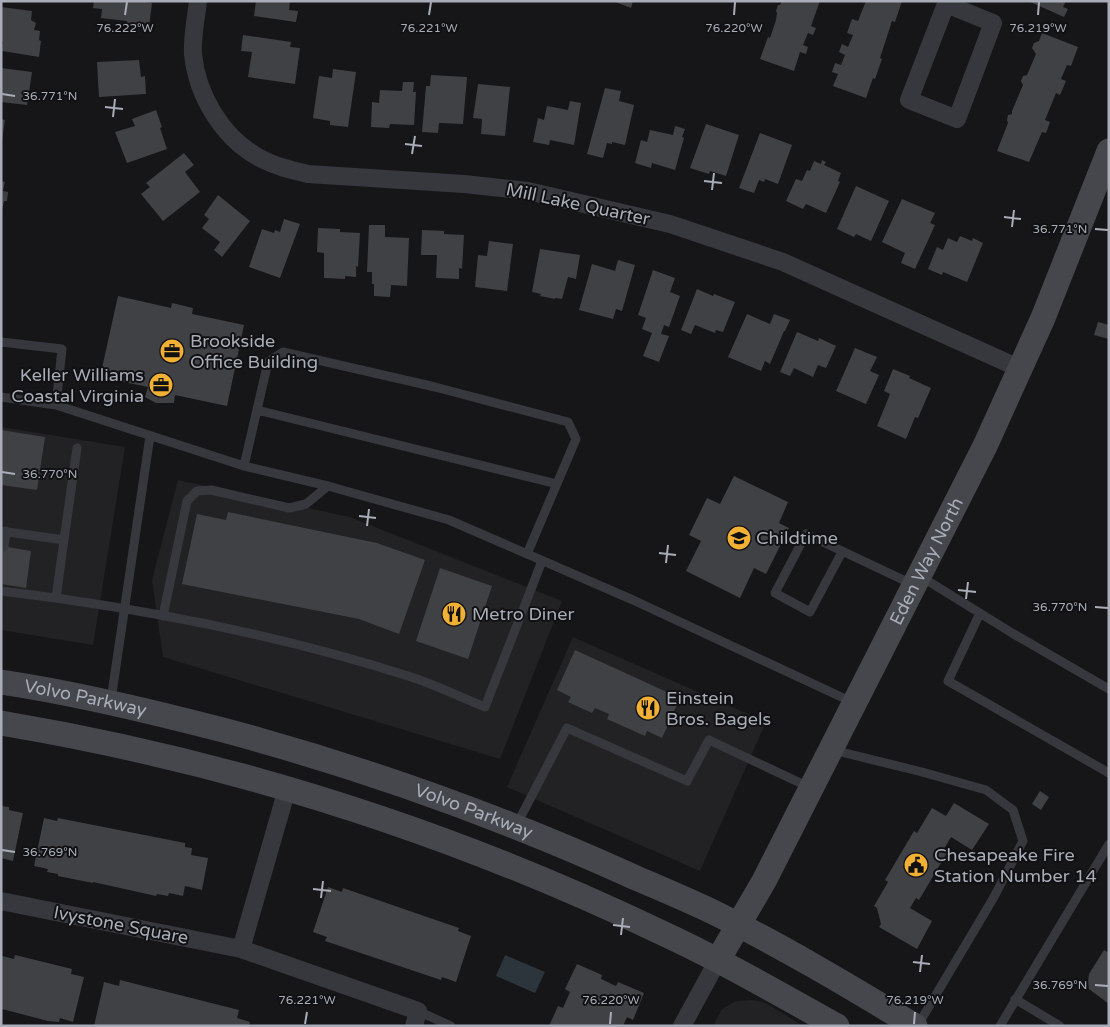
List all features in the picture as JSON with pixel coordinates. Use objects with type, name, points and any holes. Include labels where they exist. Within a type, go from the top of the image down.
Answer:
[{"type":"main road","name":"Eden Way North","points":[[718,960],[764,881],[985,446],[1043,318],[1107,161]]},
{"type":"main road","name":"Volvo Parkway","points":[[1,682],[110,703],[253,738],[370,773],[448,800],[600,861],[739,925],[851,987],[916,1026]]},
{"type":"main road","points":[[1,722],[121,746],[200,765],[287,789],[396,824],[533,876],[616,911],[718,960],[837,1026]]},
{"type":"street","name":"Mill Lake Quarter","points":[[198,1],[193,56],[204,98],[224,127],[243,147],[259,158],[287,169],[308,174],[464,184],[528,191],[670,224],[783,262],[1021,369]]},
{"type":"street","points":[[946,4],[972,7],[994,23],[957,119],[909,100],[946,4]]},
{"type":"street","points":[[241,949],[287,789]]},
{"type":"street","name":"Ivystone Square","points":[[1,901],[241,949],[416,1018]]},
{"type":"street","points":[[682,1026],[718,960]]},
{"type":"lane","points":[[1,342],[62,349],[56,405]]},
{"type":"lane","points":[[244,466],[268,362],[284,352],[436,387],[568,422],[576,439],[528,554]]},
{"type":"lane","points":[[1,397],[56,405],[244,466],[328,486],[449,520],[633,600],[854,703]]},
{"type":"lane","points":[[257,410],[557,484]]},
{"type":"lane","points":[[110,703],[150,436]]},
{"type":"lane","points":[[56,598],[77,448]]},
{"type":"lane","points":[[163,616],[187,501],[197,491],[211,490],[289,508],[306,504],[328,486]]},
{"type":"lane","points":[[4,547],[3,531],[64,540]]},
{"type":"lane","points":[[842,552],[810,612],[775,593],[806,534],[842,552],[917,580],[980,613],[1109,689]]},
{"type":"lane","points":[[1,591],[123,608],[281,639],[410,676],[485,707],[542,561]]},
{"type":"lane","points":[[980,613],[948,681],[1109,773]]},
{"type":"lane","points":[[516,826],[567,728],[687,781],[709,740],[810,788]]},
{"type":"lane","points":[[830,749],[986,790],[1013,810],[1023,841],[994,897],[916,1026]]},
{"type":"lane","points":[[1000,1026],[1109,844]]},
{"type":"lane","points":[[1015,999],[1060,1026]]},
{"type":"lane","points":[[416,1018],[451,1026]]},
{"type":"shaded area","points":[[1,427],[125,447],[93,645],[1,630]]},
{"type":"shaded area","points":[[178,480],[350,517],[562,601],[500,759],[163,657],[152,580]]},
{"type":"shaded area","points":[[573,637],[766,722],[700,871],[507,787]]},
{"type":"shaded area","points":[[505,955],[545,972],[535,993],[496,976]]},
{"type":"shaded area","points":[[753,1000],[766,1003],[803,1026],[713,1026],[722,1009],[736,1001]]},
{"type":"building","points":[[94,1],[152,3],[149,27],[127,24],[127,21],[101,18],[102,9],[93,8]]},
{"type":"building","points":[[256,1],[290,1],[289,10],[298,11],[296,22],[254,16]]},
{"type":"building","points":[[613,1],[633,1],[631,8]]},
{"type":"building","points":[[782,1],[820,1],[811,26],[816,28],[813,35],[808,33],[803,45],[808,47],[806,54],[800,52],[794,71],[760,59],[776,20],[778,5]]},
{"type":"building","points":[[866,1],[902,1],[895,22],[892,21],[880,58],[882,59],[866,98],[833,86],[838,74],[832,72],[835,63],[841,65],[845,55],[839,52],[842,44],[848,47],[853,35],[847,33],[852,19],[858,21]]},
{"type":"building","points":[[1028,1],[1066,1],[1063,7],[1068,9],[1064,17]]},
{"type":"building","points":[[1,7],[32,11],[31,20],[36,23],[34,30],[40,31],[39,57],[2,51]]},
{"type":"building","points":[[1042,33],[1078,47],[1071,66],[1067,65],[1061,79],[1066,81],[1060,95],[1056,93],[1045,120],[1050,122],[1046,133],[1042,132],[1029,162],[997,151],[1008,123],[1008,115],[1012,114],[1023,85],[1021,81],[1023,76],[1027,75],[1036,54],[1032,48],[1034,43],[1039,41]]},
{"type":"building","points":[[243,35],[291,42],[290,47],[300,48],[295,84],[248,77],[252,52],[241,51]]},
{"type":"building","points":[[139,60],[141,77],[145,76],[146,94],[99,97],[97,62]]},
{"type":"building","points":[[1,68],[32,72],[27,105],[1,102]]},
{"type":"building","points":[[333,69],[356,72],[348,127],[330,125],[330,121],[313,118],[319,76],[332,78]]},
{"type":"building","points":[[431,75],[467,77],[463,124],[439,123],[438,133],[422,132],[426,86],[430,86]]},
{"type":"building","points":[[403,82],[414,82],[413,92],[416,92],[414,125],[390,124],[389,128],[371,127],[372,102],[379,103],[380,90],[402,91]]},
{"type":"building","points":[[478,84],[510,87],[505,136],[481,134],[482,119],[473,118]]},
{"type":"building","points":[[605,88],[621,91],[619,101],[634,105],[625,145],[612,142],[612,144],[607,143],[603,158],[587,154]]},
{"type":"building","points":[[570,101],[581,103],[574,145],[550,140],[549,145],[533,142],[538,118],[544,120],[547,106],[568,110]]},
{"type":"building","points":[[156,110],[167,149],[127,163],[115,132],[135,126],[132,119]]},
{"type":"building","points":[[1,119],[5,120],[2,140],[1,140]]},
{"type":"building","points":[[706,124],[739,135],[726,176],[710,171],[709,174],[690,168]]},
{"type":"building","points":[[675,126],[685,129],[675,170],[652,163],[651,168],[635,163],[641,140],[647,142],[650,130],[673,135]]},
{"type":"building","points":[[760,133],[792,145],[778,184],[765,179],[764,182],[759,180],[754,193],[739,188]]},
{"type":"building","points":[[184,153],[194,165],[185,172],[200,192],[163,221],[141,194],[150,187],[146,183]]},
{"type":"building","points":[[822,160],[826,162],[824,165],[841,173],[838,181],[840,182],[826,213],[806,204],[803,209],[786,201],[796,179],[802,181],[807,170],[810,171],[814,161],[821,164]]},
{"type":"building","points":[[1,181],[5,182],[3,191],[8,192],[7,201],[4,201],[2,210]]},
{"type":"building","points":[[856,186],[889,201],[871,241],[856,234],[854,237],[837,229]]},
{"type":"building","points":[[218,195],[250,221],[222,257],[214,250],[220,242],[202,228],[209,219],[204,215]]},
{"type":"building","points":[[902,199],[935,213],[930,223],[935,225],[915,269],[901,263],[905,253],[882,242]]},
{"type":"building","points":[[284,219],[300,224],[280,278],[249,267],[262,229],[274,233],[275,230],[280,232]]},
{"type":"building","points":[[369,225],[385,225],[385,237],[409,238],[407,286],[391,285],[390,297],[374,296],[372,272],[367,272]]},
{"type":"building","points":[[318,228],[340,229],[340,232],[360,233],[356,277],[345,276],[345,279],[324,278],[324,253],[317,252]]},
{"type":"building","points":[[422,230],[444,231],[444,234],[464,235],[462,269],[459,268],[459,279],[436,278],[437,255],[421,255]]},
{"type":"building","points":[[960,236],[972,241],[973,238],[983,243],[967,282],[943,272],[942,275],[928,269],[937,247],[943,250],[948,238],[957,242]]},
{"type":"building","points":[[489,241],[513,244],[507,291],[475,287],[478,255],[487,256]]},
{"type":"building","points":[[540,249],[580,255],[576,279],[568,277],[562,299],[540,296],[541,294],[532,292]]},
{"type":"building","points":[[618,260],[635,265],[622,311],[616,309],[613,319],[579,310],[592,264],[615,271]]},
{"type":"building","points":[[653,270],[675,278],[670,292],[680,296],[669,327],[664,325],[661,334],[669,336],[659,362],[643,356],[652,333],[642,329],[646,318],[638,315]]},
{"type":"building","points":[[697,289],[735,302],[723,332],[716,330],[715,333],[695,325],[691,334],[681,330]]},
{"type":"building","name":"Brookside Office Building","points":[[118,296],[171,308],[172,303],[193,308],[192,314],[244,325],[227,406],[175,395],[174,403],[156,403],[145,397],[148,387],[100,377]]},
{"type":"building","points":[[747,314],[770,324],[774,314],[790,320],[770,364],[765,361],[761,371],[728,357]]},
{"type":"building","points":[[1098,322],[1109,325],[1109,339],[1094,335]]},
{"type":"building","points":[[797,332],[818,341],[819,338],[836,346],[826,368],[818,365],[813,377],[794,368],[790,376],[780,372]]},
{"type":"building","points":[[855,348],[877,357],[870,371],[879,375],[866,404],[836,391]]},
{"type":"building","points":[[893,369],[931,388],[918,418],[915,417],[906,439],[877,426],[890,394],[884,391]]},
{"type":"building","points":[[1,430],[45,437],[37,490],[1,485]]},
{"type":"building","name":"Childtime","points":[[734,476],[788,502],[779,523],[789,528],[766,574],[754,568],[740,598],[686,571],[701,541],[689,535],[707,498],[720,504]]},
{"type":"building","points":[[228,512],[377,543],[425,560],[399,634],[359,619],[182,584],[197,514],[226,520]]},
{"type":"building","points":[[1,546],[31,551],[26,588],[1,584]]},
{"type":"building","points":[[440,568],[492,586],[468,659],[416,641]]},
{"type":"building","points":[[575,650],[680,698],[662,738],[647,731],[645,736],[607,719],[609,714],[595,708],[592,713],[568,702],[571,697],[557,690]]},
{"type":"building","points":[[1040,791],[1049,797],[1041,810],[1032,804]]},
{"type":"building","name":"Chesapeake Fire Station Number 14","points":[[954,803],[989,824],[972,850],[951,837],[944,849],[948,851],[919,900],[916,898],[910,908],[932,921],[917,949],[879,927],[881,924],[877,908],[874,906],[888,882],[885,880],[914,831],[917,833],[932,808],[946,816]]},
{"type":"building","points":[[1,806],[23,813],[13,861],[1,858]]},
{"type":"building","points":[[44,818],[57,821],[58,818],[185,843],[185,847],[192,848],[191,855],[208,858],[202,890],[185,886],[183,896],[169,893],[168,896],[157,894],[156,896],[58,876],[58,874],[47,872],[48,869],[34,866]]},
{"type":"building","points":[[328,887],[342,892],[343,888],[459,928],[458,931],[471,936],[456,982],[442,977],[441,980],[325,941],[327,937],[313,932]]},
{"type":"building","points":[[1104,950],[1109,953],[1109,1004],[1089,989],[1088,982],[1089,974]]},
{"type":"building","points":[[15,955],[72,969],[71,974],[84,977],[73,1022],[60,1018],[59,1022],[48,1021],[2,1009],[1,957],[14,959]]},
{"type":"building","points":[[577,964],[602,975],[601,979],[616,986],[618,982],[644,993],[633,1020],[627,1017],[623,1026],[549,1026],[558,1006],[563,1008],[570,992],[565,989]]},
{"type":"building","points":[[120,980],[239,1010],[237,1018],[250,1022],[249,1026],[94,1026],[104,982],[119,986]]},
{"type":"place","name":"Brookside Office Building","points":[[172,351]]},
{"type":"place","name":"Keller Williams Coastal Virginia","points":[[161,385]]},
{"type":"place","name":"Childtime","points":[[739,538]]},
{"type":"place","name":"Metro Diner","points":[[454,614]]},
{"type":"place","name":"Einstein Bros. Bagels","points":[[648,708]]},
{"type":"place","name":"Chesapeake Fire Station Number 14","points":[[916,865]]}]
